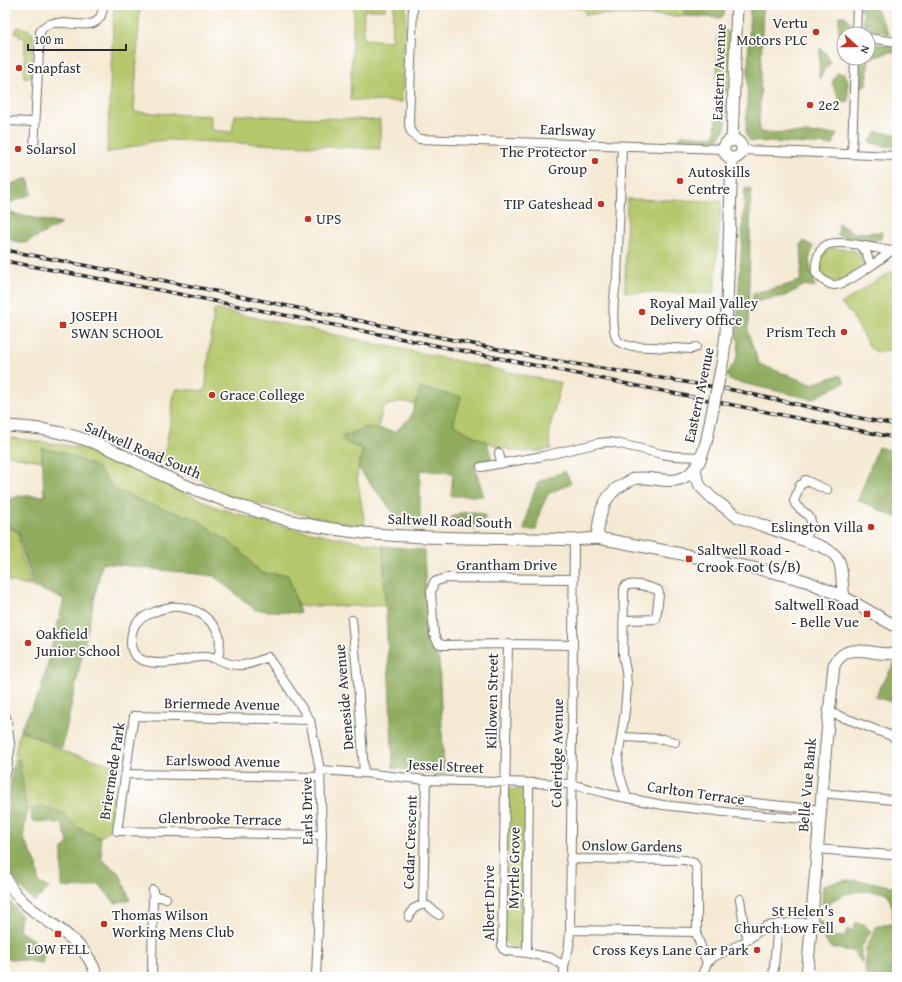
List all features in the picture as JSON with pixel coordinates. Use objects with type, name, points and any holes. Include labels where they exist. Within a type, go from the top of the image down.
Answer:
[{"type":"street","points":[[34,149],[34,122],[40,32],[42,27],[49,23],[91,24],[98,20],[101,16],[103,5]]},
{"type":"street","name":"Earlsway","points":[[412,5],[409,129],[413,136],[419,139],[724,149]]},
{"type":"street","name":"Eastern Avenue","points":[[732,141],[737,5]]},
{"type":"street","points":[[856,26],[857,5]]},
{"type":"street","points":[[876,39],[897,42]]},
{"type":"street","points":[[852,154],[855,66]]},
{"type":"street","points":[[5,121],[34,122]]},
{"type":"street","name":"Eastern Avenue","points":[[724,149],[727,142],[732,141],[740,144],[741,150]]},
{"type":"street","points":[[622,146],[617,279],[613,298],[616,337],[620,343],[629,346],[692,349],[696,347]]},
{"type":"street","points":[[724,149],[727,156],[732,158],[739,155],[741,150],[897,156]]},
{"type":"street","name":"Eastern Avenue","points":[[695,468],[706,443],[723,359],[726,333],[732,158]]},
{"type":"street","points":[[841,244],[894,250],[840,285],[827,283],[816,273],[815,267],[818,255],[827,245],[841,244]]},
{"type":"street","points":[[860,246],[866,252],[870,266]]},
{"type":"street","name":"Saltwell Road South","points":[[5,426],[30,427],[81,438],[105,447],[170,479],[220,499],[253,510],[305,524],[346,531],[408,536],[574,540],[597,538],[792,577],[820,586],[844,597],[897,627]]},
{"type":"street","points":[[481,467],[608,442],[674,456],[701,457]]},
{"type":"street","points":[[499,453],[501,462]]},
{"type":"street","points":[[597,538],[599,522],[604,504],[609,496],[618,488],[637,478],[671,481],[680,479],[695,468],[700,486],[732,514],[831,550],[840,562],[844,597]]},
{"type":"street","points":[[805,540],[811,525],[811,520],[809,516],[796,506],[794,501],[800,485],[805,480],[827,490]]},
{"type":"street","name":"Coleridge Avenue","points":[[564,966],[569,946],[570,930],[574,540]]},
{"type":"street","name":"Grantham Drive","points":[[508,644],[443,645],[438,643],[434,635],[430,592],[434,582],[446,578],[574,579]]},
{"type":"street","points":[[623,624],[628,620],[656,619],[659,594],[658,590],[648,586],[637,585],[625,586],[624,590],[623,624],[623,655],[627,687],[622,737],[618,758],[619,772],[627,798]]},
{"type":"street","points":[[172,607],[187,608],[201,614],[214,624],[220,637],[218,659],[201,657],[170,663],[145,661],[135,656],[131,647],[131,636],[135,625],[144,616],[172,607]]},
{"type":"street","name":"Deneside Avenue","points":[[352,620],[364,773]]},
{"type":"street","points":[[508,644],[572,645]]},
{"type":"street","name":"Killowen Street","points":[[504,783],[508,644]]},
{"type":"street","name":"Belle Vue Bank","points":[[807,977],[834,665],[843,654],[850,651],[882,654],[897,653]]},
{"type":"street","name":"Earls Drive","points":[[218,659],[242,666],[255,663],[268,657],[310,720],[320,773],[322,835],[316,977]]},
{"type":"street","points":[[829,712],[897,738]]},
{"type":"street","name":"Briermede Avenue","points":[[134,716],[310,720]]},
{"type":"street","name":"Briermede Park","points":[[117,831],[134,716]]},
{"type":"street","points":[[5,718],[9,748],[5,772]]},
{"type":"street","points":[[622,737],[662,739],[675,742]]},
{"type":"street","name":"Jessel Street","points":[[320,773],[364,773],[426,780],[571,784]]},
{"type":"street","name":"Earlswood Avenue","points":[[126,774],[320,773]]},
{"type":"street","name":"Cedar Crescent","points":[[423,904],[426,780]]},
{"type":"street","name":"Albert Drive","points":[[504,783],[501,942],[503,949],[507,951],[551,958],[564,966]]},
{"type":"street","name":"Myrtle Grove","points":[[527,953],[529,783]]},
{"type":"street","name":"Carlton Terrace","points":[[571,784],[612,795],[663,805],[742,814],[820,815]]},
{"type":"street","points":[[822,793],[893,800],[897,802]]},
{"type":"street","points":[[736,801],[820,815]]},
{"type":"street","name":"Glenbrooke Terrace","points":[[117,831],[322,835]]},
{"type":"street","points":[[817,849],[890,855],[897,852]]},
{"type":"street","name":"Onslow Gardens","points":[[570,859],[685,860],[694,863],[698,876],[697,932]]},
{"type":"street","points":[[5,876],[9,886],[32,910],[57,926],[83,948],[98,977]]},
{"type":"street","points":[[152,977],[153,893],[166,898]]},
{"type":"street","points":[[740,899],[744,926],[748,940]]},
{"type":"street","name":"Cedar Crescent","points":[[423,904],[439,915]]},
{"type":"street","name":"Cedar Crescent","points":[[409,917],[413,909],[423,904]]},
{"type":"street","points":[[701,977],[707,963],[715,956],[738,946],[766,926],[811,922]]},
{"type":"street","points":[[774,977],[778,924]]},
{"type":"street","points":[[570,930],[697,932],[698,941],[707,963]]},
{"type":"street","points":[[564,966],[564,977]]},
{"type":"green space","points":[[114,5],[140,5],[134,112],[211,116],[211,130],[232,132],[235,115],[380,120],[380,149],[169,140],[154,141],[107,153]]},
{"type":"green space","points":[[354,5],[387,5],[385,10],[364,10],[363,39],[391,41],[394,5],[406,5],[402,102],[350,100]]},
{"type":"green space","points":[[572,5],[685,5],[685,16],[585,14],[584,9],[572,8]]},
{"type":"green space","points":[[725,5],[724,15],[720,18],[685,16],[684,10],[689,6]]},
{"type":"green space","points":[[750,5],[763,5],[759,132],[837,134],[833,145],[750,141],[746,135]]},
{"type":"green space","points":[[856,5],[874,5],[889,34],[876,30],[876,26],[863,26],[863,12]]},
{"type":"green space","points":[[839,16],[845,16],[851,23],[851,26],[839,26]]},
{"type":"green space","points":[[19,27],[29,30],[33,34],[32,77],[24,78],[25,38],[19,37],[19,33],[15,33],[16,29]]},
{"type":"green space","points":[[721,31],[726,31],[730,34],[728,89],[726,93],[718,91],[717,87],[718,34]]},
{"type":"green space","points":[[876,44],[897,45],[897,53],[890,52],[876,57]]},
{"type":"green space","points":[[820,48],[825,52],[831,63],[819,79]]},
{"type":"green space","points":[[859,66],[868,66],[867,85],[861,87],[858,81]]},
{"type":"green space","points":[[837,73],[845,74],[848,81],[848,101],[841,103],[832,83]]},
{"type":"green space","points":[[720,101],[726,104],[726,126],[722,135],[718,139],[713,143],[681,140],[679,137],[682,135],[713,137],[715,134],[717,102]]},
{"type":"green space","points":[[877,132],[897,134],[897,147],[883,146],[869,142]]},
{"type":"green space","points":[[28,178],[32,194],[9,203],[11,213],[61,224],[25,243],[5,239],[5,186]]},
{"type":"green space","points":[[745,188],[751,189],[748,333],[759,364],[811,384],[840,375],[845,382],[812,399],[729,380],[728,371],[736,360],[739,342],[736,336]]},
{"type":"green space","points":[[627,199],[721,201],[714,294],[625,292]]},
{"type":"green space","points":[[839,224],[855,233],[882,232],[881,239],[866,243],[838,235]]},
{"type":"green space","points":[[803,241],[813,246],[809,260],[815,287],[805,285],[785,296],[753,302],[753,293],[800,281],[802,262],[801,243]]},
{"type":"green space","points":[[832,248],[851,250],[860,254],[863,256],[863,265],[846,278],[839,281],[826,279],[822,275],[820,264],[826,252]]},
{"type":"green space","points":[[897,269],[897,346],[879,353],[870,348],[852,315],[841,304],[880,278]]},
{"type":"green space","points":[[214,309],[561,383],[549,432],[551,449],[534,452],[521,452],[501,447],[484,440],[453,424],[461,397],[421,388],[415,404],[400,401],[383,407],[378,428],[365,428],[349,435],[346,443],[363,449],[357,477],[365,525],[339,523],[226,496],[199,478],[196,479],[151,455],[165,450],[174,392],[177,389],[205,391]]},
{"type":"green space","points":[[421,388],[461,397],[453,424],[465,432],[487,442],[492,460],[474,465],[484,496],[451,496],[453,473],[420,470],[420,528],[404,526],[358,468],[363,449],[346,443],[343,440],[343,436],[369,428],[380,428],[395,432],[410,418]]},
{"type":"green space","points":[[5,437],[77,447],[104,453],[215,507],[278,526],[383,546],[385,606],[298,606],[288,575],[261,573],[239,549],[146,503],[114,489],[96,467],[42,448],[42,461],[5,455]]},
{"type":"green space","points":[[878,447],[897,452],[897,518],[858,500]]},
{"type":"green space","points":[[42,448],[62,452],[97,467],[114,489],[146,503],[196,519],[239,549],[261,573],[288,575],[300,613],[255,610],[214,576],[102,563],[62,748],[20,730],[41,690],[64,599],[31,586],[30,574],[23,554],[19,531],[5,526],[5,500],[20,496],[44,496]]},
{"type":"green space","points":[[565,471],[571,483],[548,494],[540,511],[536,530],[524,530],[529,505],[538,482]]},
{"type":"green space","points":[[475,512],[486,516],[478,529],[453,527],[451,517],[460,513]]},
{"type":"green space","points":[[5,527],[18,532],[21,555],[28,575],[29,586],[5,580]]},
{"type":"green space","points":[[383,546],[424,550],[428,637],[439,660],[444,774],[393,768]]},
{"type":"green space","points":[[896,660],[897,695],[892,702],[875,697]]},
{"type":"green space","points":[[20,730],[66,752],[111,764],[106,795],[117,798],[112,828],[109,828],[109,832],[100,837],[78,828],[61,812],[31,809],[27,812],[19,759],[14,760]]},
{"type":"green space","points":[[19,759],[27,812],[23,837],[37,865],[39,883],[49,888],[34,902],[12,876],[8,864],[6,835],[10,787],[14,760]]},
{"type":"green space","points":[[508,789],[526,790],[524,946],[517,949],[511,947],[504,941]]},
{"type":"green space","points":[[41,806],[61,812],[78,828],[100,837],[102,860],[120,874],[130,900],[115,903],[99,884],[88,888],[62,887],[62,851],[68,842],[62,824],[32,821],[31,809]]},
{"type":"green space","points":[[846,880],[871,882],[897,888],[897,917],[892,918],[893,909],[887,893],[863,891],[848,893],[841,896],[829,905],[822,904],[823,885]]},
{"type":"green space","points":[[5,895],[21,915],[19,931],[46,948],[42,963],[5,958]]},
{"type":"green space","points":[[897,921],[897,977],[870,977],[865,975],[866,949],[876,927]]},
{"type":"green space","points":[[819,922],[824,923],[827,929],[832,931],[835,937],[845,936],[847,930],[854,930],[856,923],[864,924],[871,931],[861,948],[862,963],[853,951],[831,948],[820,934]]},
{"type":"railway","points":[[5,250],[166,281],[546,359],[733,390],[897,425]]},
{"type":"railway","points":[[5,261],[164,291],[897,438]]},
{"type":"place","name":"Vertu Motors PLC","points":[[816,32]]},
{"type":"place","name":"Snapfast","points":[[19,68]]},
{"type":"place","name":"2e2","points":[[810,105]]},
{"type":"place","name":"Solarsol","points":[[18,149]]},
{"type":"place","name":"The Protector Group","points":[[595,161]]},
{"type":"place","name":"Autoskills Centre","points":[[680,181]]},
{"type":"place","name":"TIP Gateshead","points":[[601,204]]},
{"type":"place","name":"UPS","points":[[308,219]]},
{"type":"place","name":"Royal Mail Valley Delivery Office","points":[[642,312]]},
{"type":"place","name":"JOSEPH SWAN SCHOOL","points":[[63,325]]},
{"type":"place","name":"Prism Tech","points":[[844,332]]},
{"type":"place","name":"Grace College","points":[[212,395]]},
{"type":"place","name":"Eslington Villa","points":[[871,527]]},
{"type":"place","name":"Saltwell Road - Crook Foot (S/B)","points":[[689,559]]},
{"type":"place","name":"Saltwell Road - Belle Vue","points":[[867,614]]},
{"type":"place","name":"Oakfield Junior School","points":[[28,643]]},
{"type":"place","name":"St Helen's Church Low Fell","points":[[842,920]]},
{"type":"place","name":"Thomas Wilson Working Mens Club","points":[[104,924]]},
{"type":"place","name":"LOW FELL","points":[[58,934]]},
{"type":"place","name":"Cross Keys Lane Car Park","points":[[757,950]]}]
